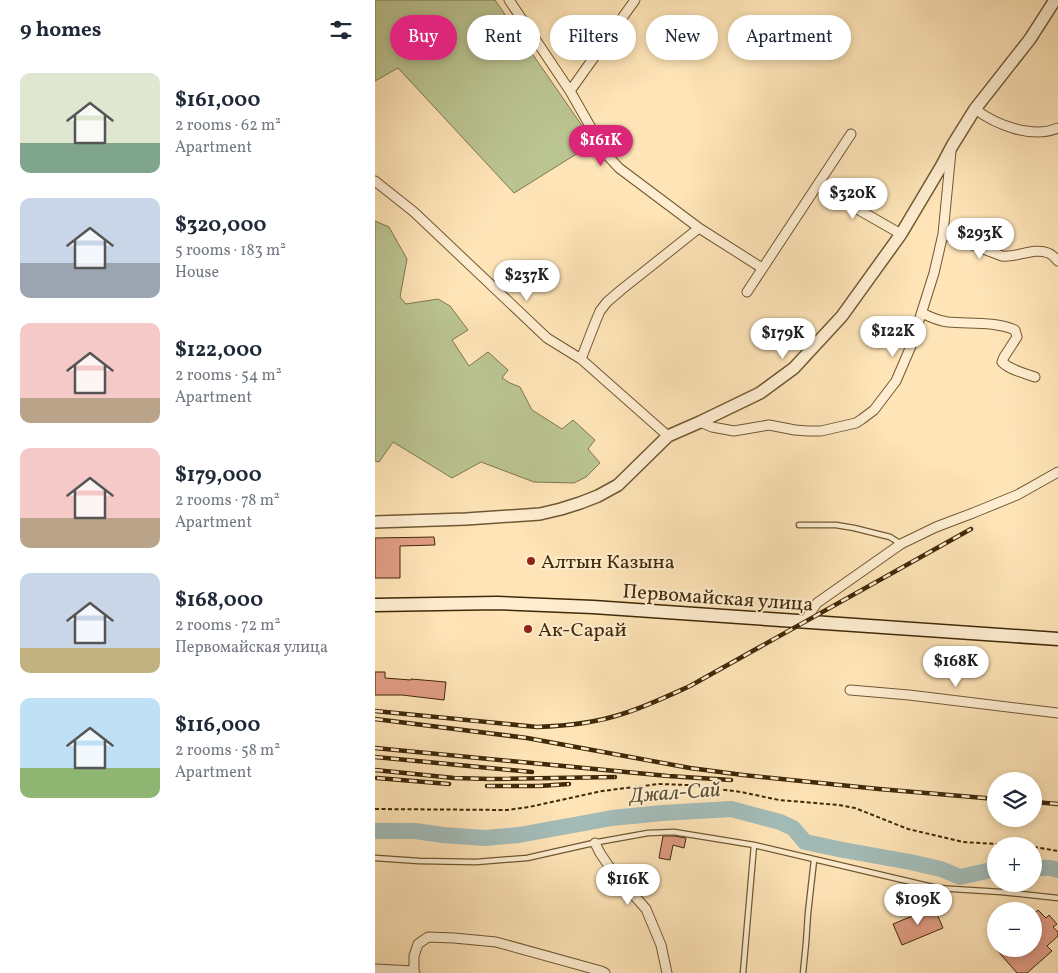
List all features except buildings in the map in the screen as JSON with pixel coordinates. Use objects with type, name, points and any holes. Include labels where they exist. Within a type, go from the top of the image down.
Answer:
[{"type":"main road","name":"Первомайская улица","points":[[375,605],[497,603],[583,606],[1058,639]]},
{"type":"street","points":[[509,0],[570,91],[606,154],[619,168],[699,228],[762,268]]},
{"type":"street","points":[[570,91],[635,0]]},
{"type":"street","points":[[700,422],[712,427],[734,431],[769,426],[808,432],[856,423],[873,410],[896,381],[911,346],[934,273],[943,234],[946,167],[952,146],[975,110],[1030,39],[1055,0]]},
{"type":"street","points":[[975,110],[986,118],[1017,129],[1045,132],[1058,128]]},
{"type":"street","points":[[747,292],[851,134]]},
{"type":"street","points":[[375,522],[540,514],[598,496],[618,485],[668,436],[761,393],[794,368],[842,316],[946,167]]},
{"type":"street","points":[[375,181],[414,212],[547,338],[581,359],[668,436]]},
{"type":"street","points":[[817,186],[901,234]]},
{"type":"street","points":[[581,359],[597,317],[607,302],[699,228]]},
{"type":"street","points":[[943,234],[1002,256],[1010,257],[1030,252],[1040,252],[1049,253],[1058,261]]},
{"type":"street","points":[[922,313],[947,322],[989,324],[1015,330],[1017,336],[1004,357],[1003,365],[1035,377]]},
{"type":"street","points":[[804,622],[817,603],[901,544],[936,527],[1017,495],[1058,472]]},
{"type":"street","points":[[850,690],[973,702],[1058,713]]},
{"type":"street","points":[[595,843],[621,884],[646,909],[661,945],[667,973]]},
{"type":"street","points":[[375,969],[414,972],[414,956],[418,944],[428,937],[496,942],[605,973]]},
{"type":"lane","points":[[799,525],[835,525],[854,528],[890,537],[901,544]]},
{"type":"lane","points":[[375,858],[476,862],[527,858],[648,833],[675,832],[754,845],[937,888],[1058,898]]},
{"type":"lane","points":[[743,973],[754,845]]},
{"type":"lane","points":[[803,973],[814,860]]},
{"type":"path","points":[[375,808],[507,810],[602,791],[659,784],[688,785],[741,792],[779,800],[855,808],[908,829],[963,842],[987,843]]},
{"type":"path","points":[[1042,848],[1058,851]]},
{"type":"green space","points":[[375,0],[495,0],[505,15],[467,15],[467,60],[537,60],[594,143],[514,193],[398,68],[375,81]]},
{"type":"green space","points":[[375,221],[389,227],[407,259],[400,297],[406,304],[438,299],[450,306],[468,330],[452,340],[469,366],[488,352],[508,370],[502,378],[520,387],[532,410],[562,429],[573,420],[595,440],[588,449],[600,463],[586,477],[574,483],[534,482],[481,462],[452,478],[393,442],[379,462],[375,461]]},
{"type":"waterway","name":"Джал-Сай","points":[[375,831],[415,831],[485,838],[519,835],[612,818],[731,809],[780,822],[793,828],[805,842],[910,862],[941,869],[960,877],[987,871]]},
{"type":"waterway","name":"Джал-Сай","points":[[1042,868],[1058,870]]},
{"type":"railway","points":[[375,711],[537,727],[580,724],[622,714],[648,705],[690,686],[971,529]]},
{"type":"railway","points":[[375,719],[527,738],[690,768],[743,775],[987,798]]},
{"type":"railway","points":[[375,748],[668,776],[731,780]]},
{"type":"railway","points":[[375,757],[532,772]]},
{"type":"railway","points":[[375,770],[454,778],[615,777]]},
{"type":"railway","points":[[377,778],[449,784]]},
{"type":"railway","points":[[487,786],[569,784]]},
{"type":"railway","points":[[1042,803],[1058,804]]},
{"type":"place","name":"Алтын Казына","points":[[531,561]]},
{"type":"place","name":"Ак-Сарай","points":[[528,629]]}]
